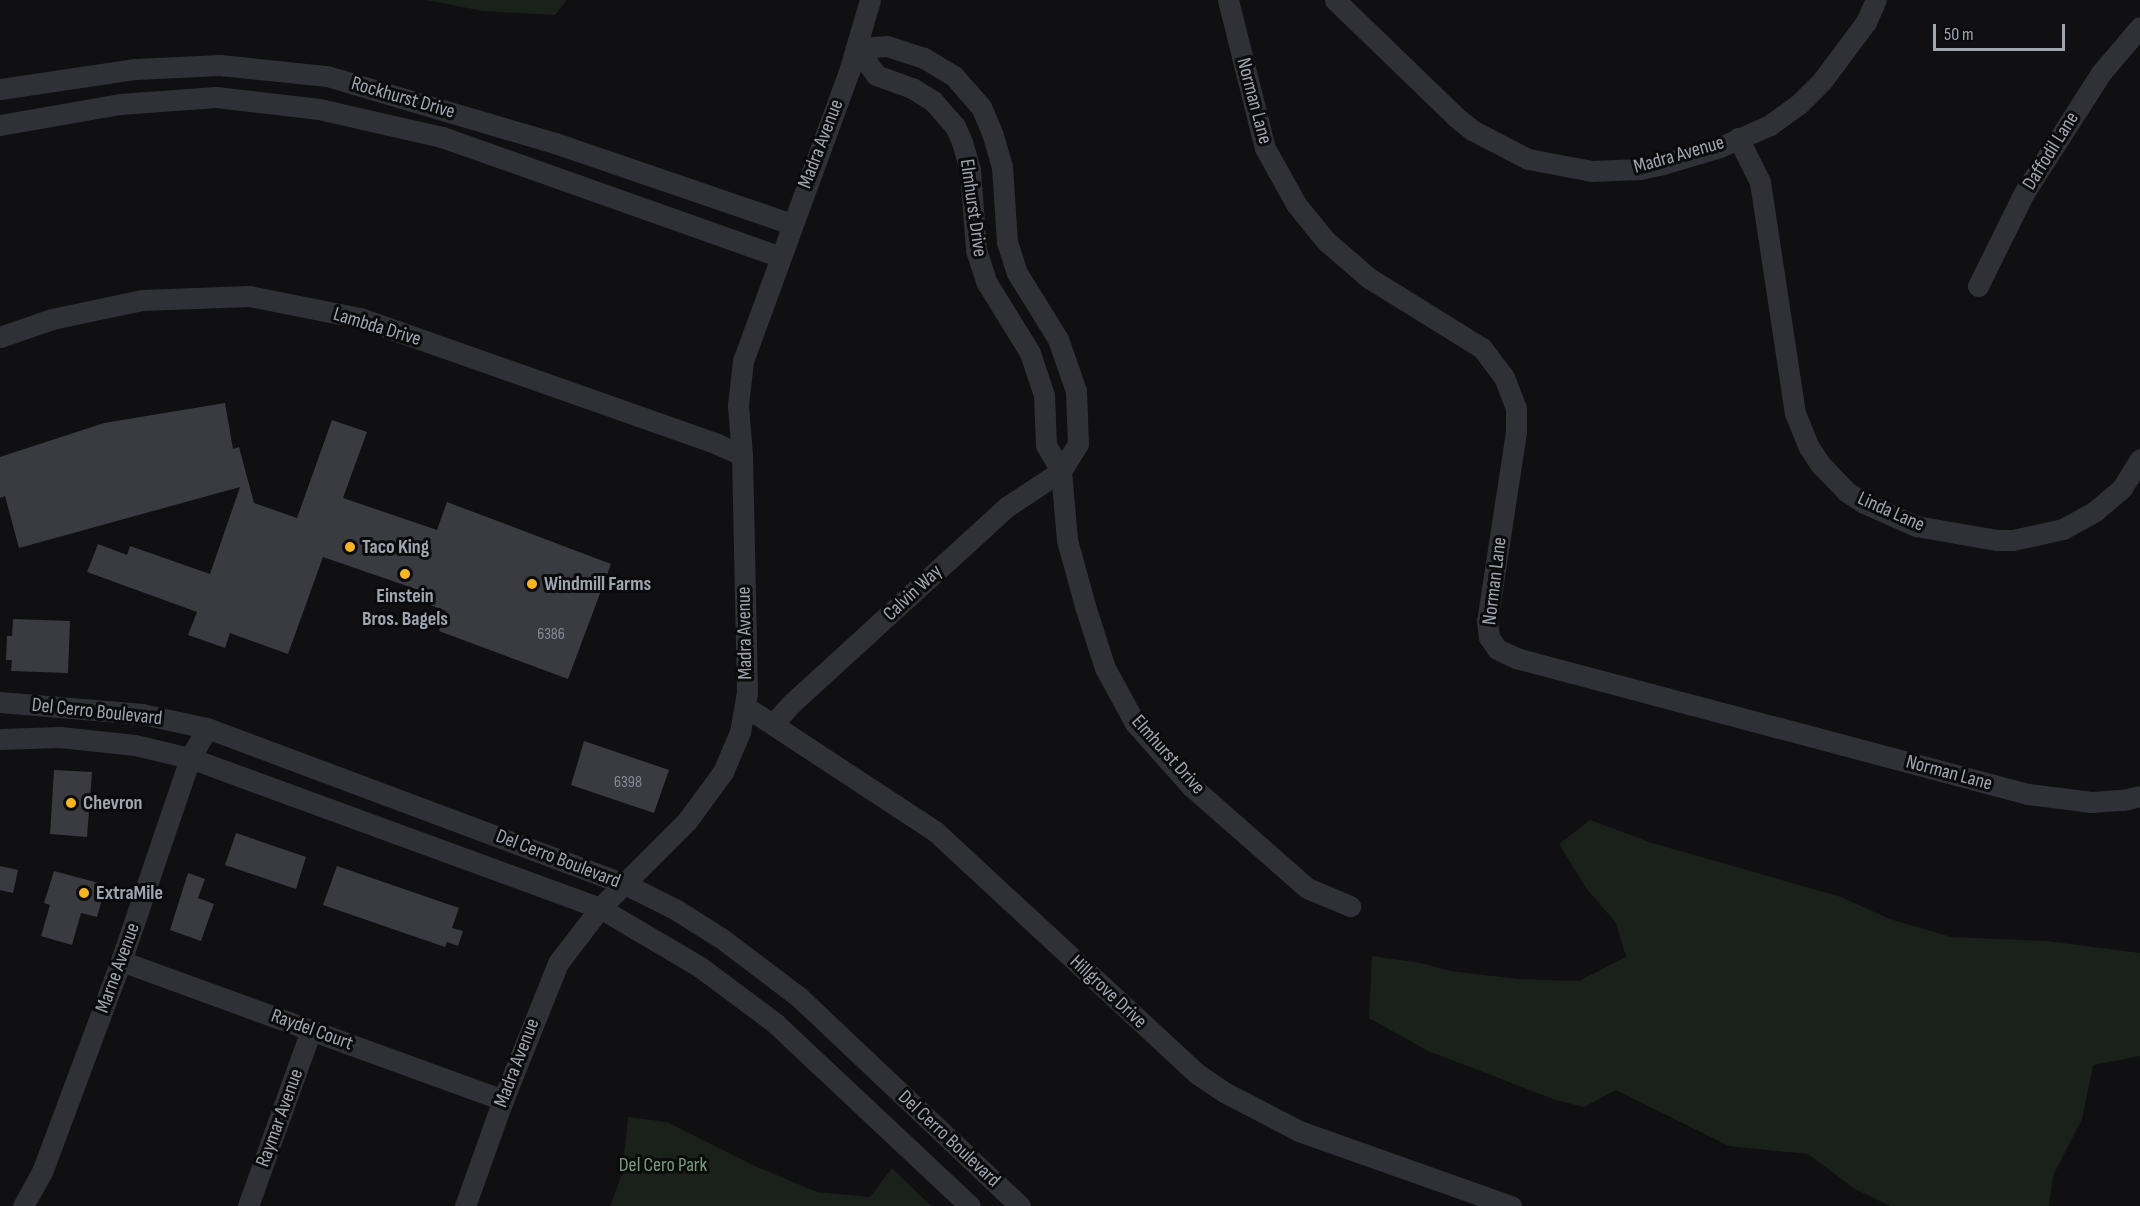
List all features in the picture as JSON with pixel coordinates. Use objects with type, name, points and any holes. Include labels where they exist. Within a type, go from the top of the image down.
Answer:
[{"type":"street","name":"Madra Avenue","points":[[465,1206],[503,1100],[558,963],[600,908],[687,821],[723,772],[740,732],[746,707],[742,455],[738,405],[743,361],[856,48],[870,0]]},
{"type":"street","name":"Norman Lane","points":[[1228,0],[1265,148],[1296,204],[1326,241],[1369,278],[1482,348],[1504,377],[1516,408],[1516,432],[1487,621],[1489,637],[1497,649],[1516,658],[2028,794],[2091,801],[2123,800],[2140,796]]},
{"type":"street","name":"Madra Avenue","points":[[1335,0],[1456,117],[1490,141],[1528,159],[1568,169],[1616,171],[1663,164],[1720,147],[1770,125],[1798,105],[1822,81],[1866,22],[1875,0]]},
{"type":"street","name":"Daffodil Lane","points":[[1978,286],[2024,193],[2101,73],[2140,27]]},
{"type":"street","name":"Elmhurst Drive","points":[[856,48],[887,46],[924,58],[954,76],[981,107],[993,135],[1002,167],[1007,242],[1017,273],[1058,339],[1076,391],[1078,444],[1061,471]]},
{"type":"street","name":"Elmhurst Drive","points":[[856,48],[876,75],[912,88],[933,101],[955,126],[970,170],[976,250],[987,283],[1030,353],[1044,395],[1046,445],[1061,471],[1067,540],[1085,606],[1105,668],[1135,723],[1191,786],[1307,888],[1350,906]]},
{"type":"street","name":"Rockhurst Drive","points":[[0,89],[136,69],[220,65],[327,76],[555,143],[791,224]]},
{"type":"street","name":"Rockhurst Drive","points":[[0,125],[120,104],[216,97],[319,109],[442,137],[780,257]]},
{"type":"street","name":"Linda Lane","points":[[1738,138],[1760,182],[1795,413],[1809,447],[1820,464],[1847,492],[1863,503],[1916,526],[1996,540],[2013,540],[2062,529],[2095,511],[2122,488],[2140,459]]},
{"type":"street","name":"Lambda Drive","points":[[0,337],[52,319],[142,300],[249,296],[360,318],[717,444],[742,455]]},
{"type":"street","name":"Calvin Way","points":[[773,724],[792,703],[1008,506],[1061,471]]},
{"type":"street","name":"Del Cerro Boulevard","points":[[0,702],[142,714],[207,728],[625,884],[675,909],[721,938],[799,997],[1020,1206]]},
{"type":"street","name":"Hillgrove Drive","points":[[746,707],[936,832],[1196,1073],[1226,1093],[1299,1131],[1511,1206]]},
{"type":"street","name":"Marne Avenue","points":[[23,1206],[42,1172],[121,961],[190,758],[207,728]]},
{"type":"street","name":"Del Cerro Boulevard","points":[[0,739],[60,737],[135,745],[190,758],[600,908],[700,967],[775,1023],[970,1206]]},
{"type":"street","name":"Raydel Court","points":[[121,961],[503,1100]]},
{"type":"street","name":"Raymar Avenue","points":[[248,1206],[311,1030]]},
{"type":"street","points":[[473,1206],[474,1179]]},
{"type":"green space","points":[[426,0],[567,0],[555,15],[483,11]]},
{"type":"green space","points":[[1590,820],[1652,843],[1841,897],[1890,919],[1951,937],[2047,941],[2140,953],[2140,1056],[2093,1065],[2082,1119],[2053,1176],[2049,1206],[1890,1206],[1855,1189],[1808,1154],[1729,1146],[1616,1090],[1584,1107],[1556,1100],[1428,1051],[1369,1018],[1372,956],[1421,963],[1450,971],[1518,979],[1579,981],[1626,957],[1616,923],[1586,888],[1559,844]]},
{"type":"green space","name":"Del Cero Park","points":[[628,1117],[667,1122],[757,1167],[817,1192],[870,1197],[892,1168],[931,1206],[610,1206],[622,1174]]},
{"type":"building","points":[[225,403],[233,449],[239,447],[254,503],[297,518],[332,420],[367,432],[343,498],[437,530],[447,502],[611,564],[568,679],[439,631],[446,611],[430,605],[433,595],[323,557],[288,654],[230,633],[225,648],[188,635],[197,612],[87,572],[98,544],[127,555],[130,546],[210,574],[240,487],[19,548],[5,496],[0,498],[0,457],[104,423]]},
{"type":"building","points":[[13,619],[70,621],[68,673],[11,671],[12,660],[6,660],[7,636],[12,636]]},
{"type":"building","points":[[584,741],[669,770],[654,813],[571,785]]},
{"type":"building","name":"Chevron","points":[[54,770],[92,772],[87,837],[50,834]]},
{"type":"building","points":[[236,833],[306,857],[296,889],[225,865]]},
{"type":"building","points":[[0,866],[18,870],[13,893],[0,890]]},
{"type":"building","points":[[337,866],[459,908],[452,928],[463,931],[458,946],[447,942],[445,947],[323,905]]},
{"type":"building","points":[[54,871],[106,885],[97,917],[81,913],[72,945],[41,936],[50,905],[44,903]]},
{"type":"building","points":[[188,873],[205,879],[198,898],[214,904],[201,941],[170,930]]},
{"type":"place","name":"Taco King","points":[[350,547]]},
{"type":"place","name":"Einstein Bros. Bagels","points":[[405,574]]},
{"type":"place","name":"Windmill Farms","points":[[532,584]]},
{"type":"place","name":"Chevron","points":[[71,803]]},
{"type":"place","name":"ExtraMile","points":[[84,893]]}]
